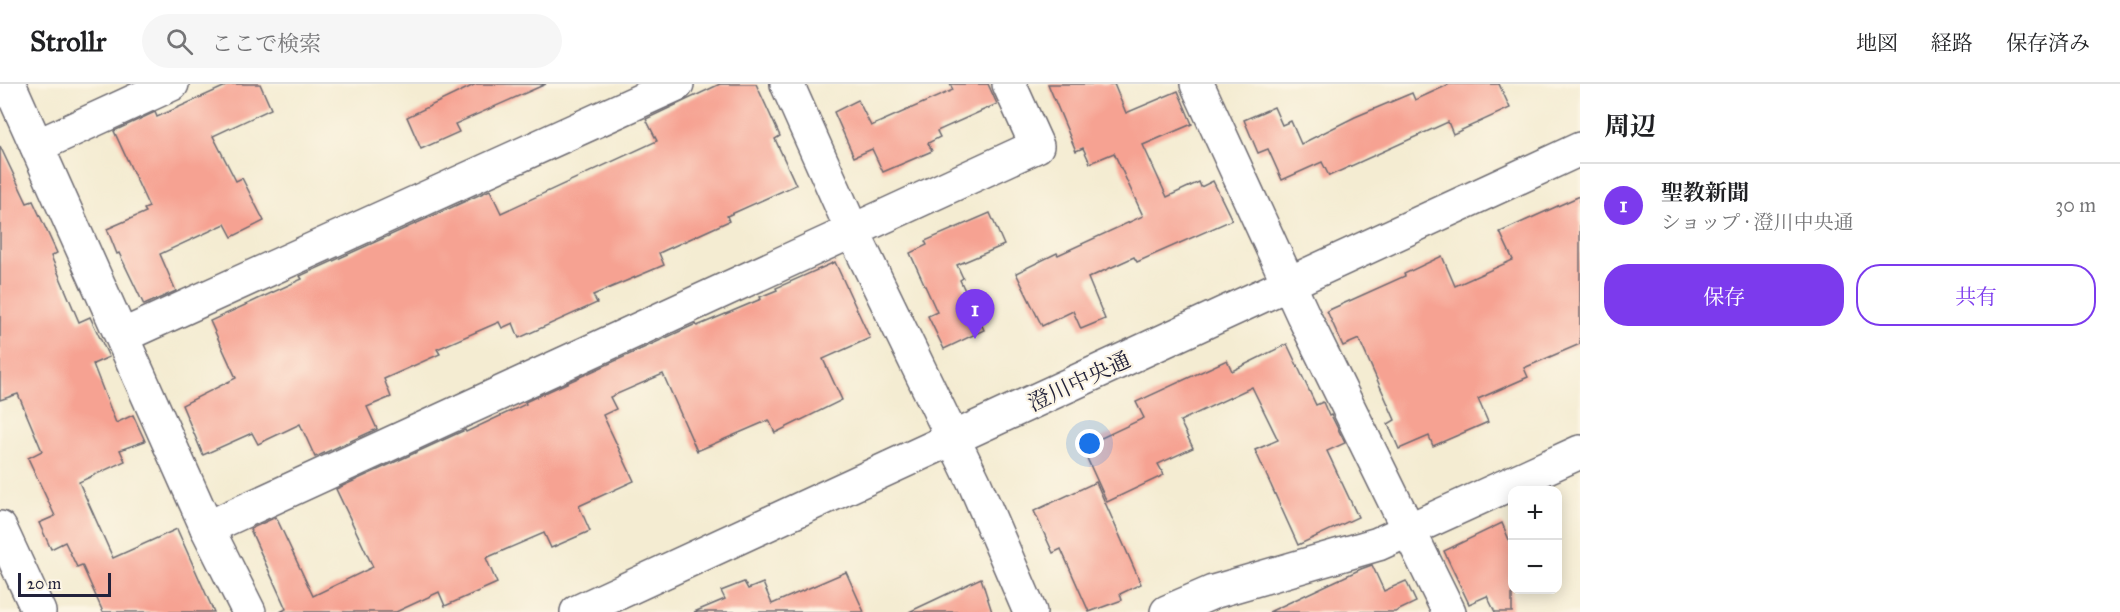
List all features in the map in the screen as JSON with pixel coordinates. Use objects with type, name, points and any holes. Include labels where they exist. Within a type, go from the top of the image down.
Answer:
[{"type":"street","points":[[9,84],[207,528],[249,612]]},
{"type":"street","points":[[37,146],[172,84]]},
{"type":"street","points":[[122,336],[677,84]]},
{"type":"street","points":[[787,84],[852,230],[954,440],[1030,612]]},
{"type":"street","points":[[207,528],[1037,146],[1009,84]]},
{"type":"street","points":[[1197,84],[1289,283],[1449,612]]},
{"type":"street","name":"澄川中央通","points":[[577,612],[954,440],[1580,149]]},
{"type":"street","points":[[1167,612],[1217,602],[1378,543],[1580,452]]},
{"type":"street","points":[[0,528],[39,612]]},
{"type":"building","points":[[230,84],[260,84],[271,109],[213,136],[236,181],[242,178],[264,221],[232,237],[225,224],[160,254],[176,291],[144,305],[119,253],[117,254],[107,229],[146,212],[144,209],[149,207],[114,131],[155,112],[157,117]]},
{"type":"building","points":[[476,84],[546,84],[455,124],[459,132],[421,149],[407,117]]},
{"type":"building","points":[[720,84],[756,84],[780,136],[775,139],[796,185],[727,216],[729,221],[659,253],[664,265],[593,295],[597,303],[519,338],[513,323],[502,328],[499,322],[437,349],[440,354],[384,379],[391,397],[367,407],[377,429],[320,455],[315,457],[300,424],[258,444],[252,433],[203,455],[182,405],[236,378],[210,321],[302,279],[300,276],[490,190],[501,213],[657,141],[646,119]]},
{"type":"building","points":[[950,84],[988,84],[997,104],[937,131],[940,137],[928,143],[932,151],[883,172],[872,149],[854,157],[834,112],[858,100],[871,126],[953,90]]},
{"type":"building","points":[[1048,84],[1114,84],[1126,113],[1178,91],[1192,124],[1143,145],[1167,197],[1199,182],[1201,187],[1213,181],[1232,220],[1137,262],[1134,257],[1088,278],[1105,319],[1081,329],[1073,311],[1042,326],[1016,273],[1143,216],[1114,153],[1090,163],[1083,148],[1076,151]]},
{"type":"building","points":[[1450,84],[1499,84],[1510,108],[1453,134],[1448,122],[1329,176],[1322,162],[1282,180],[1268,149],[1258,153],[1244,120],[1274,107],[1282,125],[1291,121],[1301,144],[1355,117],[1412,93],[1415,100]]},
{"type":"building","points":[[0,146],[27,203],[33,201],[57,253],[51,256],[79,322],[90,317],[109,357],[93,364],[116,423],[133,415],[145,441],[120,450],[125,461],[79,482],[113,558],[177,529],[214,612],[103,612],[82,565],[77,567],[65,542],[51,549],[39,523],[55,516],[28,458],[42,451],[18,394],[0,400]]},
{"type":"building","points":[[1580,196],[1580,344],[1524,368],[1528,377],[1478,399],[1488,422],[1433,446],[1429,436],[1399,449],[1388,424],[1395,420],[1359,339],[1343,346],[1327,311],[1405,276],[1404,274],[1442,256],[1455,286],[1513,260],[1500,232]]},
{"type":"building","points":[[990,213],[1004,245],[957,265],[963,278],[960,280],[984,330],[944,349],[928,316],[937,312],[910,253],[927,245],[925,241]]},
{"type":"building","points":[[835,262],[870,338],[823,359],[842,400],[775,433],[769,420],[697,451],[663,374],[610,397],[616,409],[603,415],[634,481],[579,506],[590,531],[551,548],[544,533],[486,558],[497,583],[445,606],[439,592],[396,612],[280,612],[286,609],[250,529],[276,517],[313,596],[373,567],[336,489],[465,430],[466,432],[526,404],[525,402],[696,324],[697,326],[761,299],[760,297],[777,290],[776,288]]},
{"type":"building","points":[[1287,344],[1316,405],[1323,402],[1345,443],[1327,451],[1358,517],[1298,545],[1255,450],[1278,440],[1252,387],[1180,421],[1193,448],[1158,464],[1164,475],[1107,502],[1082,447],[1144,418],[1136,402],[1227,360],[1232,371]]},
{"type":"building","points":[[1096,482],[1141,584],[1120,594],[1122,600],[1089,612],[1061,549],[1053,553],[1034,511]]},
{"type":"building","points":[[1502,523],[1508,537],[1508,594],[1512,594],[1512,612],[1495,612],[1487,596],[1469,604],[1444,551]]},
{"type":"building","points":[[1372,565],[1384,591],[1406,581],[1416,602],[1395,612],[1269,612],[1361,569]]},
{"type":"building","points":[[846,572],[864,612],[694,612],[725,599],[721,591],[744,582],[748,589],[763,583],[772,604]]},
{"type":"building","points":[[981,578],[992,612],[909,612]]},
{"type":"place","name":"聖教新聞","points":[[975,339]]}]
